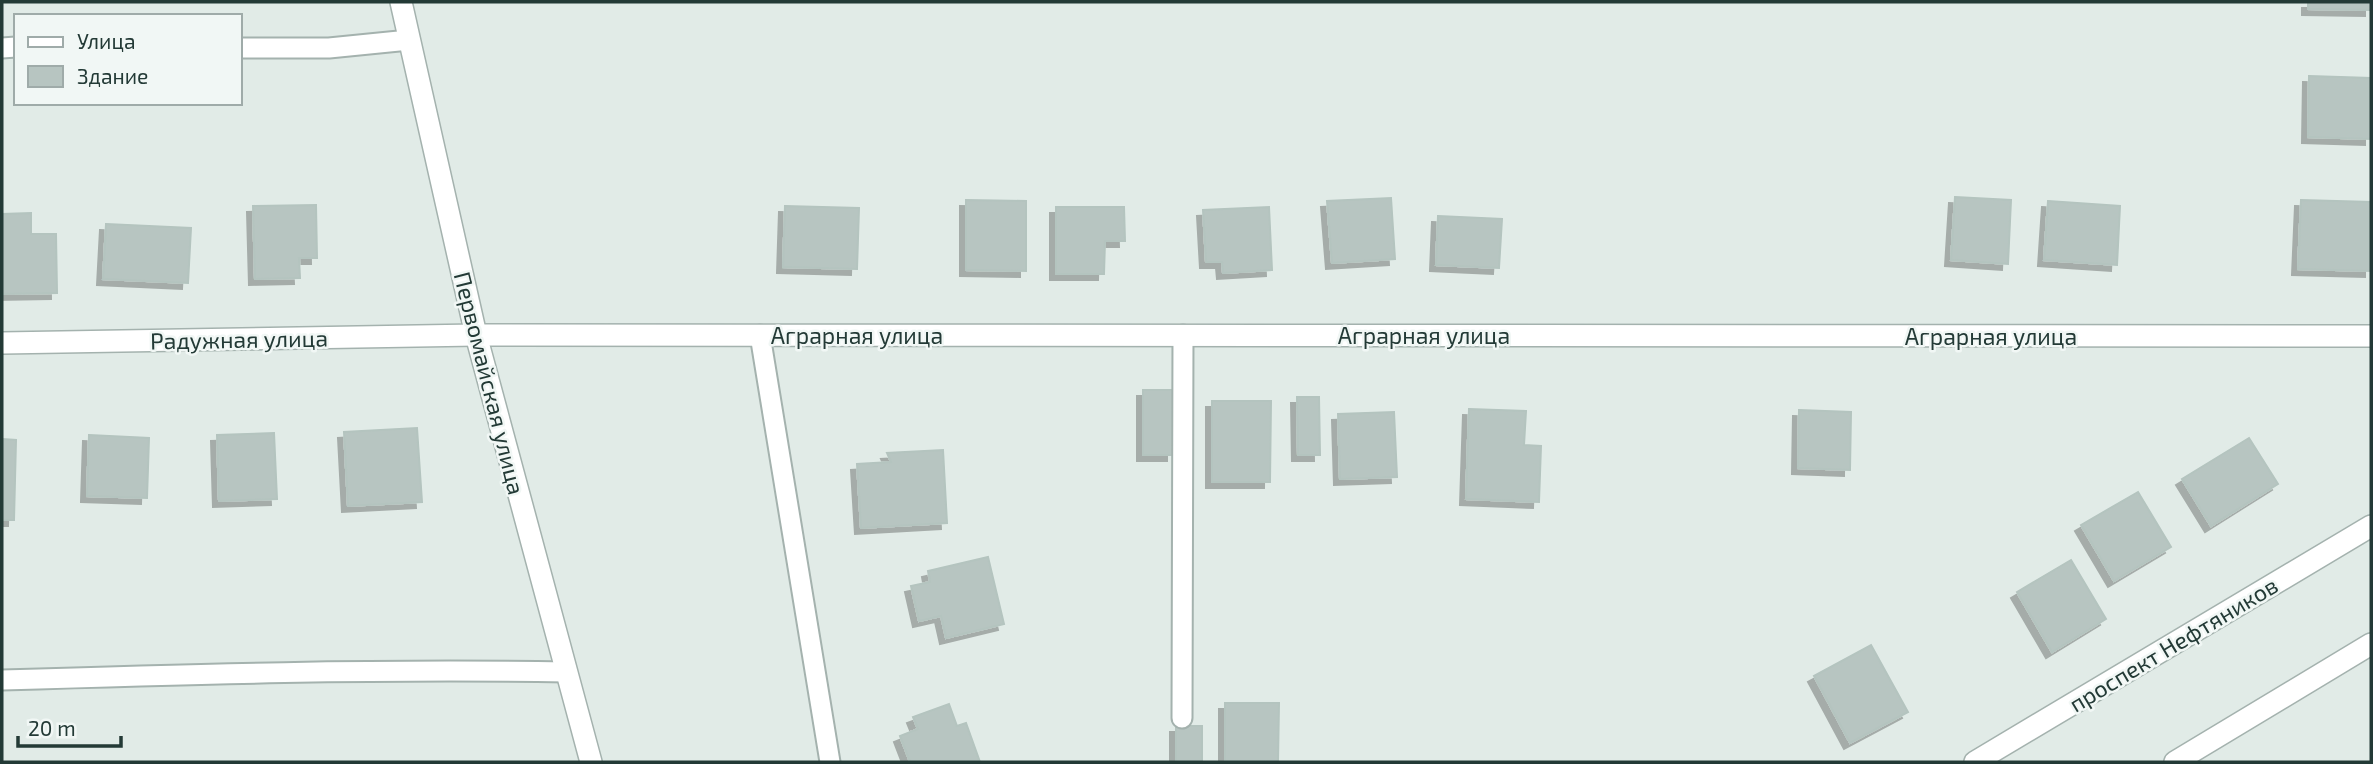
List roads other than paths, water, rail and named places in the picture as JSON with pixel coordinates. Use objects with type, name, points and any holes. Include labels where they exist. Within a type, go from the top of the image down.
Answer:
[{"type":"street","name":"Первомайская улица","points":[[401,2],[476,335],[591,762]]},
{"type":"street","name":"Аграрная улица","points":[[476,335],[2371,336]]},
{"type":"street","name":"Радужная улица","points":[[2,343],[476,335]]},
{"type":"street","name":"проспект Нефтяников","points":[[1975,762],[2371,526]]},
{"type":"street","points":[[2175,762],[2371,644]]},
{"type":"lane","points":[[242,48],[329,48],[409,40]]},
{"type":"lane","points":[[760,335],[830,762]]},
{"type":"lane","points":[[1182,718],[1183,335]]},
{"type":"lane","points":[[2,680],[471,670],[566,672]]}]
